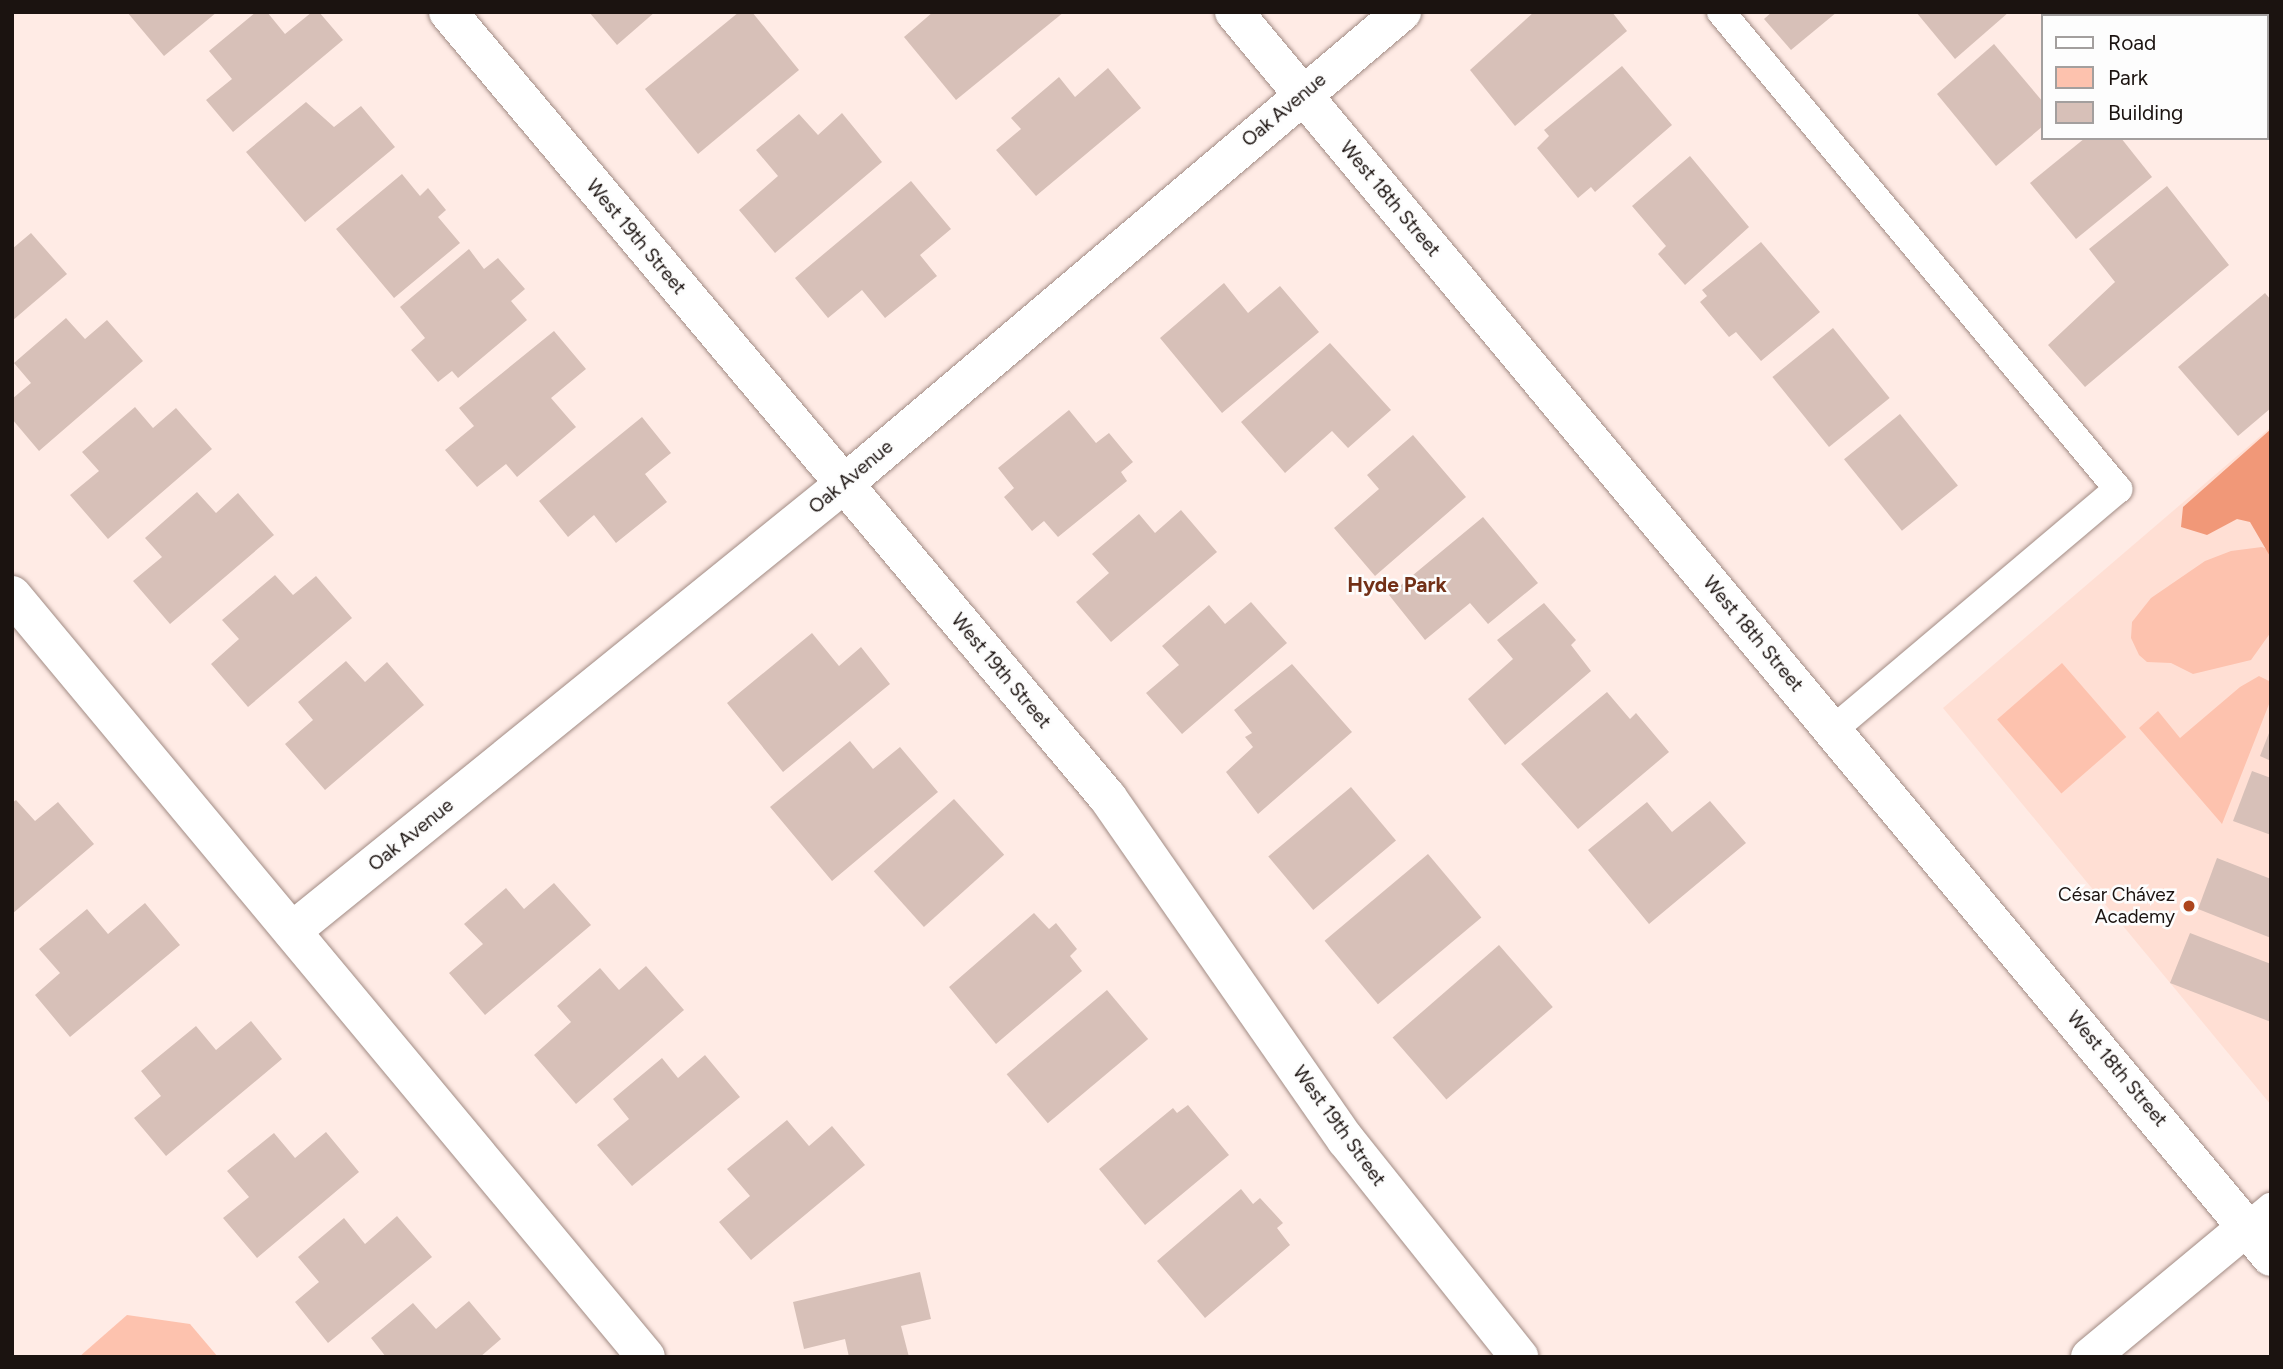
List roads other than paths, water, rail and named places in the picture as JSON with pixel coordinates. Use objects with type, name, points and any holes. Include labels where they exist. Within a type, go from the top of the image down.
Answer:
[{"type":"street","name":"West 19th Street","points":[[447,12],[1108,798],[1346,1140],[1519,1357]]},
{"type":"street","name":"West 18th Street","points":[[1234,12],[1833,730],[2259,1217],[2271,1257]]},
{"type":"street","name":"Oak Avenue","points":[[292,931],[844,484],[1402,12]]},
{"type":"street","points":[[12,595],[646,1357]]},
{"type":"street","points":[[2091,1357],[2259,1217]]},
{"type":"lane","points":[[1721,12],[2118,489],[1833,730]]},
{"type":"place","name":"César Chávez Academy","points":[[2189,906]]},
{"type":"district","name":"Hyde Park","points":[[1397,585]]}]
